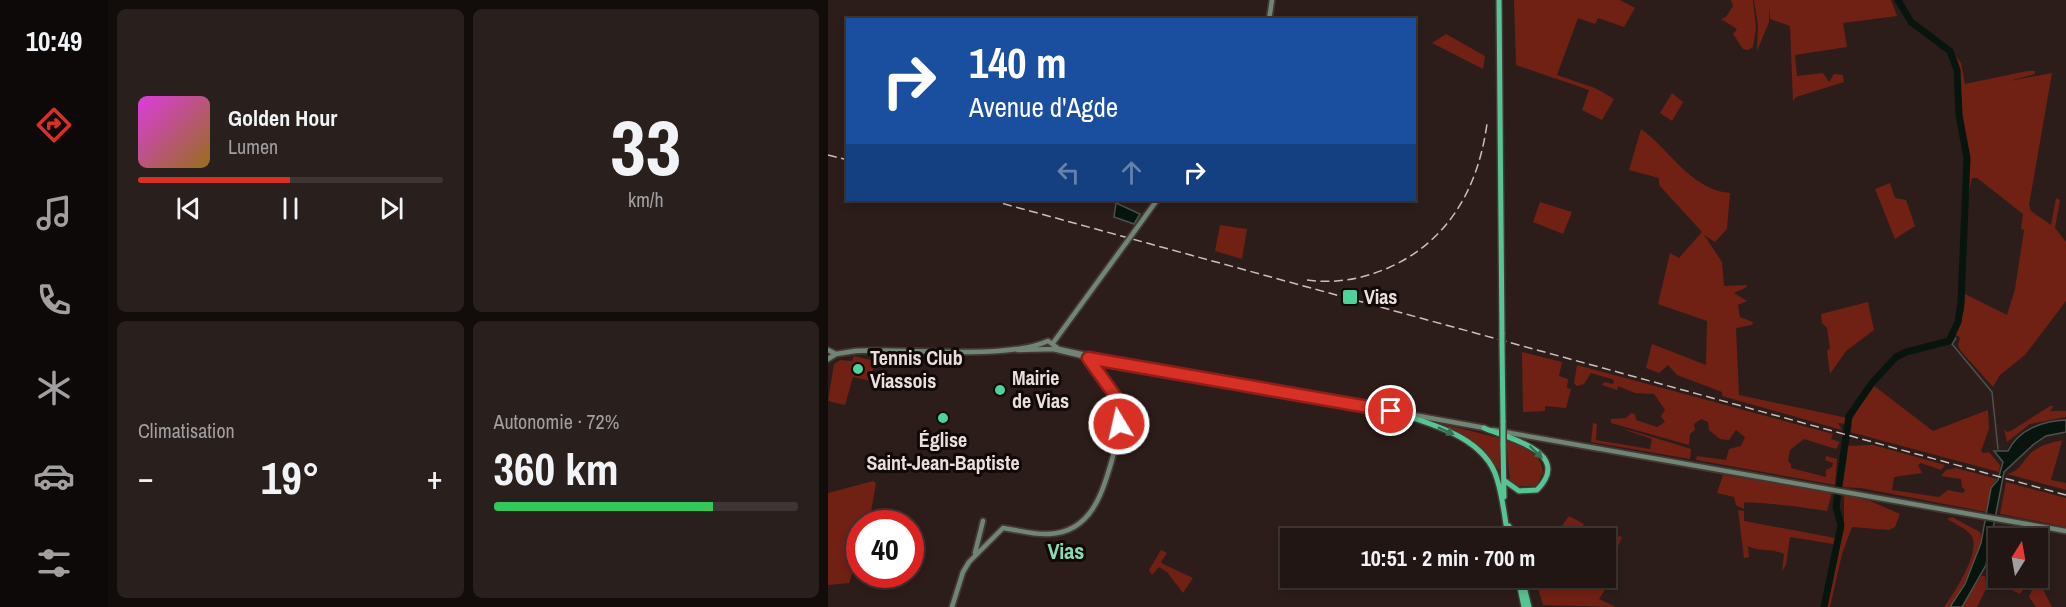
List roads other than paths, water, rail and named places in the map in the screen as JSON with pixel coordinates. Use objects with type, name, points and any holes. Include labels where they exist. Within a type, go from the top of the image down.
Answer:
[{"type":"highway","points":[[1499,0],[1504,513]]},
{"type":"highway","points":[[1391,411],[1434,426],[1477,448],[1497,477],[1508,528]]},
{"type":"highway","points":[[1484,428],[1530,445],[1545,461],[1547,473],[1544,482],[1537,490],[1519,491],[1504,478]]},
{"type":"highway","points":[[1504,478],[1509,528]]},
{"type":"highway","points":[[1521,588],[1524,607]]},
{"type":"highway","points":[[1523,588],[1529,607]]},
{"type":"main road","points":[[1269,18],[1272,0]]},
{"type":"main road","points":[[1053,346],[1156,201]]},
{"type":"main road","points":[[1044,347],[1048,341],[1053,346]]},
{"type":"main road","points":[[831,354],[868,350],[1012,349],[1053,346],[1088,357],[2066,531]]},
{"type":"main road","points":[[952,607],[963,572],[975,554],[1003,528],[1043,534],[1059,532],[1085,520],[1099,499],[1117,441],[1119,414],[1116,397],[1088,357]]},
{"type":"main road","points":[[975,554],[983,521]]},
{"type":"waterway","points":[[1824,607],[1841,525],[1836,507],[1849,416],[1872,383],[1896,357],[1906,352],[1949,341],[1958,322],[1961,302],[1967,158],[1959,115],[1957,70],[1950,51],[1911,22],[1898,0]]},
{"type":"waterway","points":[[1956,338],[1952,344],[1992,392],[1998,449]]},
{"type":"railway","points":[[1307,280],[1338,281],[1368,275],[1409,257],[1428,243],[1444,227],[1468,191],[1483,147],[1487,124]]},
{"type":"railway","points":[[828,155],[846,160]]},
{"type":"railway","points":[[994,201],[2066,495]]},
{"type":"place","name":"Vias","points":[[1350,297]]},
{"type":"place","name":"Tennis Club Viassois","points":[[858,369]]},
{"type":"place","name":"Mairie de Vias","points":[[1000,390]]},
{"type":"place","name":"Église Saint-Jean-Baptiste","points":[[943,418]]},
{"type":"district","name":"Vias","points":[[1066,551]]}]
